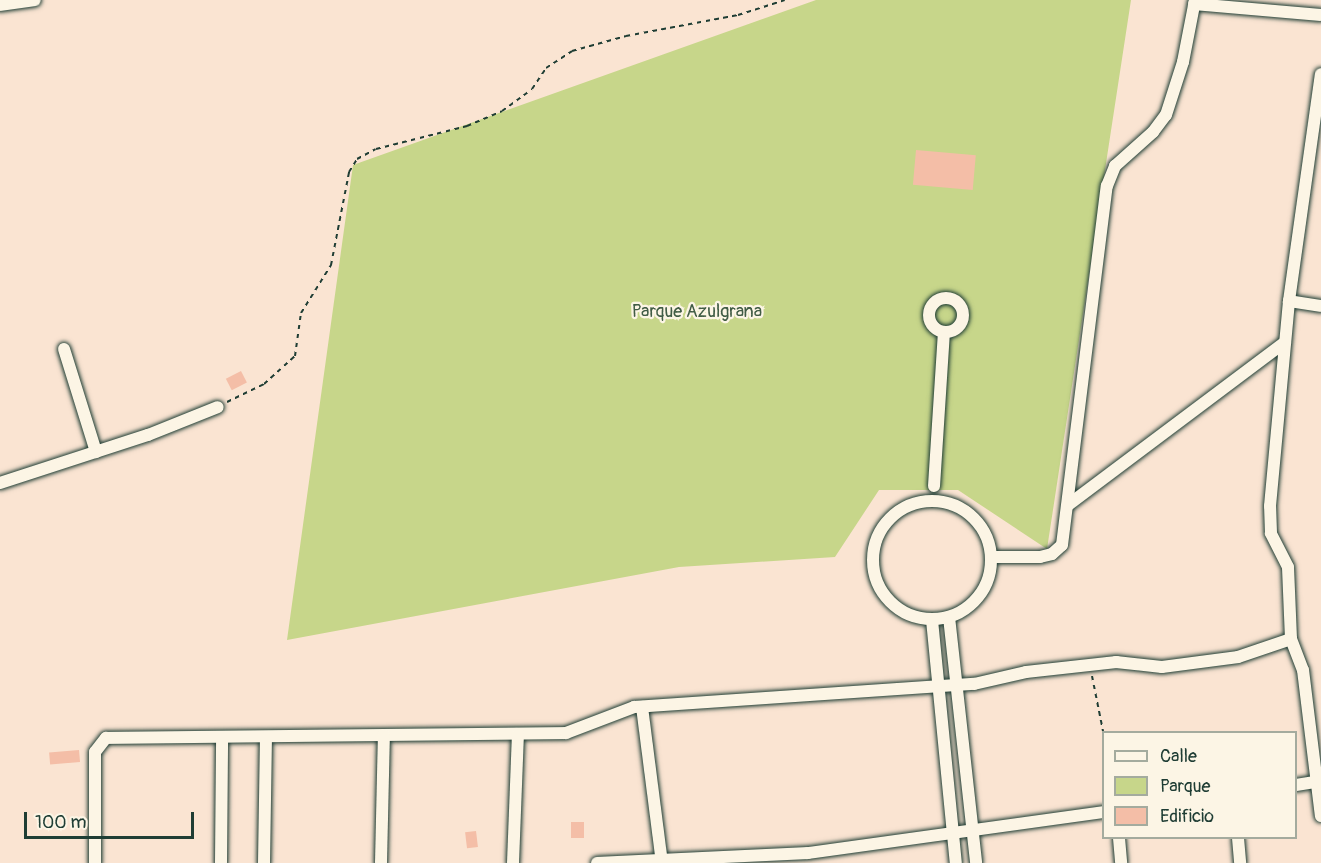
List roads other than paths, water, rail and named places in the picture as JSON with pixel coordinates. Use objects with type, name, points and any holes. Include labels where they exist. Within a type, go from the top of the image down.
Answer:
[{"type":"street","points":[[0,5],[35,0]]},
{"type":"street","points":[[991,556],[1052,554],[1062,545],[1107,186],[1115,166],[1153,132],[1166,115],[1183,62],[1195,2],[1321,15]]},
{"type":"street","points":[[1321,74],[1289,301],[1270,506],[1271,533],[1287,567],[1291,639],[1303,670],[1321,816]]},
{"type":"street","points":[[1289,301],[1321,306]]},
{"type":"street","points":[[933,493],[944,332]]},
{"type":"street","points":[[1068,506],[1285,342]]},
{"type":"street","points":[[64,349],[96,452]]},
{"type":"street","points":[[0,483],[96,452],[218,407]]},
{"type":"street","points":[[933,493],[961,508],[976,521],[987,537],[991,556],[989,576],[981,594],[967,608],[949,617],[932,620],[914,617],[890,602],[875,579],[872,561],[884,525],[933,493]]},
{"type":"street","points":[[949,617],[959,684],[976,863]]},
{"type":"street","points":[[932,620],[956,863]]},
{"type":"street","points":[[95,863],[96,752],[102,740],[566,733],[607,715],[642,707],[959,684],[1116,662],[1161,667],[1238,657],[1291,639]]},
{"type":"street","points":[[642,707],[661,861]]},
{"type":"street","points":[[513,863],[518,734]]},
{"type":"street","points":[[381,863],[384,735]]},
{"type":"street","points":[[264,863],[266,738]]},
{"type":"street","points":[[221,863],[222,739]]},
{"type":"street","points":[[1297,785],[1315,782]]},
{"type":"street","points":[[597,863],[809,858],[1102,812]]},
{"type":"street","points":[[1119,839],[1121,863]]},
{"type":"street","points":[[1238,839],[1240,863]]},
{"type":"park label","name":"Parque Azulgrana","points":[[697,312]]}]
